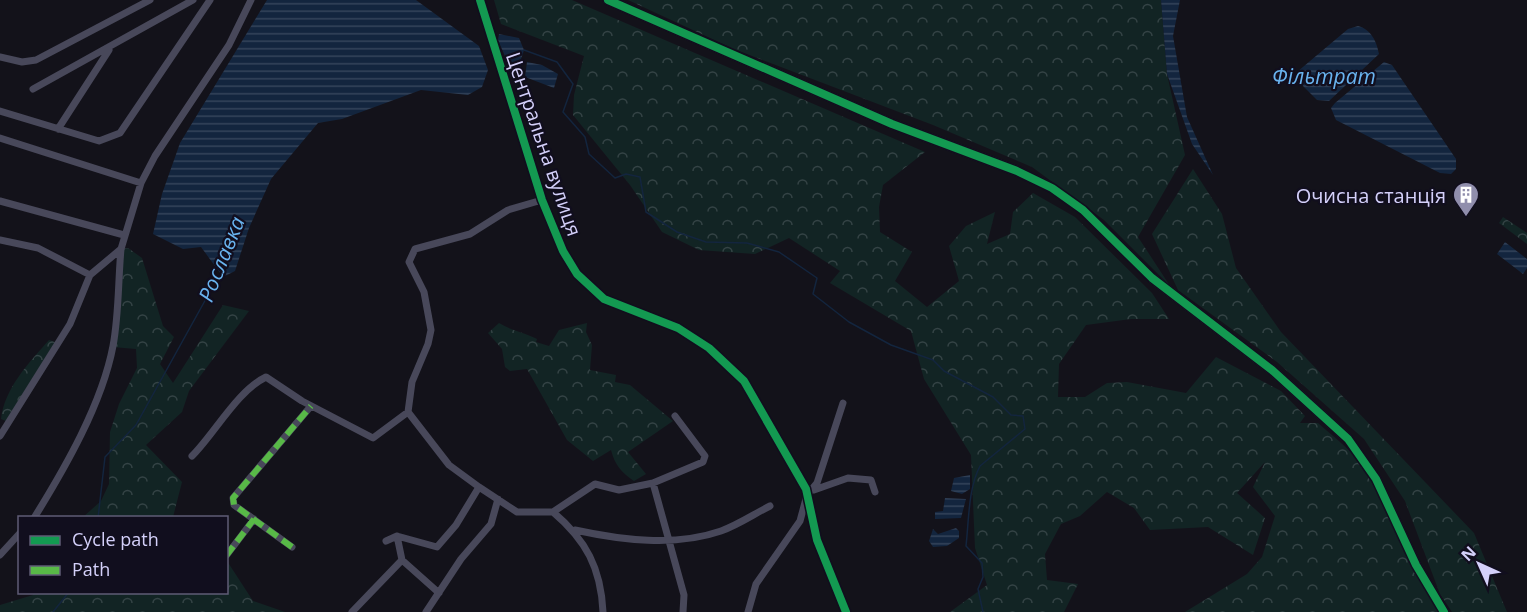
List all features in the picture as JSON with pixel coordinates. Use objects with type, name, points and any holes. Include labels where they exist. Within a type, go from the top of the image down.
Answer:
[{"type":"main road","points":[[608,0],[892,124],[1017,171],[1052,188],[1083,210],[1152,278],[1272,370],[1348,439],[1376,479],[1416,565],[1444,612]]},
{"type":"street","points":[[0,57],[22,62],[36,60],[150,0]]},
{"type":"street","points":[[33,89],[193,0]]},
{"type":"street","points":[[0,111],[99,141],[120,133],[210,0]]},
{"type":"street","points":[[35,516],[59,478],[97,394],[110,357],[121,277],[121,249],[141,183],[155,156],[229,45],[251,0]]},
{"type":"street","name":"Центральна вулиця","points":[[480,0],[542,200],[563,251],[587,285],[604,299],[678,328],[709,348],[744,381],[807,495],[817,540],[846,612]]},
{"type":"street","points":[[58,129],[110,48]]},
{"type":"street","points":[[0,138],[141,183]]},
{"type":"street","points":[[542,200],[508,210],[470,234],[415,249],[410,256],[409,262],[424,292],[431,330],[428,344],[412,381],[408,412],[449,465],[517,513],[554,512],[595,484],[619,490],[653,483],[703,462],[705,456],[675,416]]},
{"type":"street","points":[[0,201],[124,235]]},
{"type":"street","points":[[0,240],[38,248],[90,275]]},
{"type":"street","points":[[0,436],[70,324],[90,275],[121,249]]},
{"type":"street","points":[[192,456],[253,384],[266,377],[311,406],[373,438],[408,412]]},
{"type":"street","points":[[748,612],[756,584],[800,521],[807,495],[817,483],[843,404]]},
{"type":"street","points":[[292,547],[234,505],[233,498],[311,406]]},
{"type":"street","points":[[807,495],[820,486],[848,478],[871,480],[875,492]]},
{"type":"street","points":[[653,483],[684,595],[683,612]]},
{"type":"street","points":[[386,541],[397,536],[437,547],[456,525],[479,488]]},
{"type":"street","points":[[426,612],[461,559],[491,524],[498,499]]},
{"type":"street","points":[[575,530],[607,537],[668,540],[720,531],[770,506]]},
{"type":"street","points":[[554,512],[575,530],[585,545],[602,590],[603,612]]},
{"type":"street","points":[[228,553],[254,519]]},
{"type":"street","points":[[0,555],[18,535]]},
{"type":"street","points":[[397,536],[402,560],[439,593]]},
{"type":"street","points":[[352,612],[402,560]]},
{"type":"green space","points":[[494,0],[572,0],[925,152],[883,185],[879,207],[880,232],[912,252],[895,281],[927,307],[959,281],[949,246],[966,226],[995,212],[987,244],[1010,234],[1013,212],[1033,193],[1075,217],[1152,293],[1169,319],[1131,319],[1086,325],[1059,364],[1058,397],[1085,397],[1107,383],[1127,382],[1186,393],[1216,357],[1281,391],[1305,416],[1300,423],[1318,423],[1358,461],[1381,497],[1427,594],[1438,612],[1185,612],[1247,574],[1262,557],[1275,516],[1253,487],[1265,462],[1237,493],[1265,518],[1253,555],[1208,527],[1150,530],[1134,508],[1107,492],[1080,516],[1061,524],[1045,554],[1047,580],[1078,584],[1064,612],[950,612],[987,585],[975,548],[971,455],[924,379],[911,331],[830,283],[840,271],[789,238],[755,254],[699,250],[662,232],[630,185],[573,115],[574,95],[584,56],[501,24]]},
{"type":"green space","points":[[628,0],[1161,0],[1167,74],[1185,155],[1138,237],[1170,286],[1104,220],[1032,167],[933,125],[734,49]]},
{"type":"green space","points":[[1193,169],[1222,214],[1236,268],[1281,332],[1474,533],[1507,612],[1452,612],[1440,594],[1405,501],[1364,439],[1277,362],[1178,290],[1152,234]]},
{"type":"green space","points":[[1503,217],[1527,233],[1527,244],[1499,223]]},
{"type":"green space","points":[[128,248],[142,258],[163,326],[174,337],[160,364],[173,383],[223,305],[249,311],[189,391],[182,412],[146,445],[182,482],[173,516],[84,516],[101,501],[109,484],[110,432],[119,404],[137,368],[136,349],[113,347],[121,249]]},
{"type":"green space","points":[[499,323],[549,346],[559,330],[587,323],[586,332],[592,345],[590,370],[616,375],[615,382],[630,385],[673,421],[628,452],[646,474],[634,481],[619,468],[611,450],[593,461],[567,440],[527,369],[510,371],[505,367],[502,349],[488,333]]},
{"type":"green space","points":[[49,340],[55,342],[6,421],[1,419],[7,396],[13,386]]},
{"type":"green space","points":[[228,563],[253,601],[285,612],[0,612],[0,605],[33,595],[228,594]]},
{"type":"water","points":[[267,0],[416,0],[479,46],[488,70],[482,87],[468,95],[421,90],[342,119],[318,123],[271,179],[249,228],[235,271],[223,277],[201,247],[183,249],[153,234],[162,194],[180,143]]},
{"type":"water","points":[[1161,0],[1180,0],[1173,36],[1187,117],[1213,175],[1192,144],[1167,74]]},
{"type":"water","name":"Фільтрат","points":[[1358,26],[1373,37],[1379,54],[1329,101],[1317,100],[1298,81],[1297,72],[1348,29]]},
{"type":"water","points":[[499,34],[519,38],[524,50],[520,62],[521,69],[511,70],[498,40]]},
{"type":"water","points":[[527,62],[542,65],[558,74],[554,88],[525,77]]},
{"type":"water","points":[[1384,62],[1392,65],[1456,159],[1456,169],[1451,174],[1440,173],[1336,120],[1331,108],[1335,103]]},
{"type":"water","points":[[1505,242],[1527,259],[1527,268],[1523,274],[1497,254]]},
{"type":"water","points":[[970,475],[970,489],[962,494],[951,491],[954,478]]},
{"type":"water","points":[[945,498],[966,499],[961,518],[935,519],[935,512],[943,511]]},
{"type":"water","points":[[956,528],[959,531],[959,538],[947,546],[933,547],[929,541],[933,529],[938,534]]},
{"type":"waterway","points":[[524,50],[557,62],[573,84],[563,112],[585,137],[589,154],[615,178],[626,174],[640,177],[646,212],[677,232],[706,242],[747,243],[779,252],[817,278],[813,294],[849,322],[891,345],[933,360],[944,371],[993,397],[1011,415],[1023,416],[1025,429],[980,466],[973,485],[966,546],[982,563],[983,577],[978,589],[983,612]]},
{"type":"waterway","name":"Рославка","points":[[98,516],[105,457],[136,425],[207,297],[216,266]]},
{"type":"waterway","name":"Рославка","points":[[53,612],[67,594]]},
{"type":"marked path","points":[[292,547],[234,505],[233,498],[311,406]]},
{"type":"marked path","points":[[228,553],[254,519]]},
{"type":"cycle path","points":[[480,0],[542,200],[563,251],[577,274],[604,299],[678,328],[709,348],[744,381],[806,489],[817,540],[846,612]]},
{"type":"cycle path","points":[[608,0],[892,124],[1017,171],[1052,188],[1083,210],[1152,278],[1272,370],[1348,439],[1376,479],[1416,565],[1444,612]]},
{"type":"place","name":"Очисна станція","points":[[1466,218]]}]
